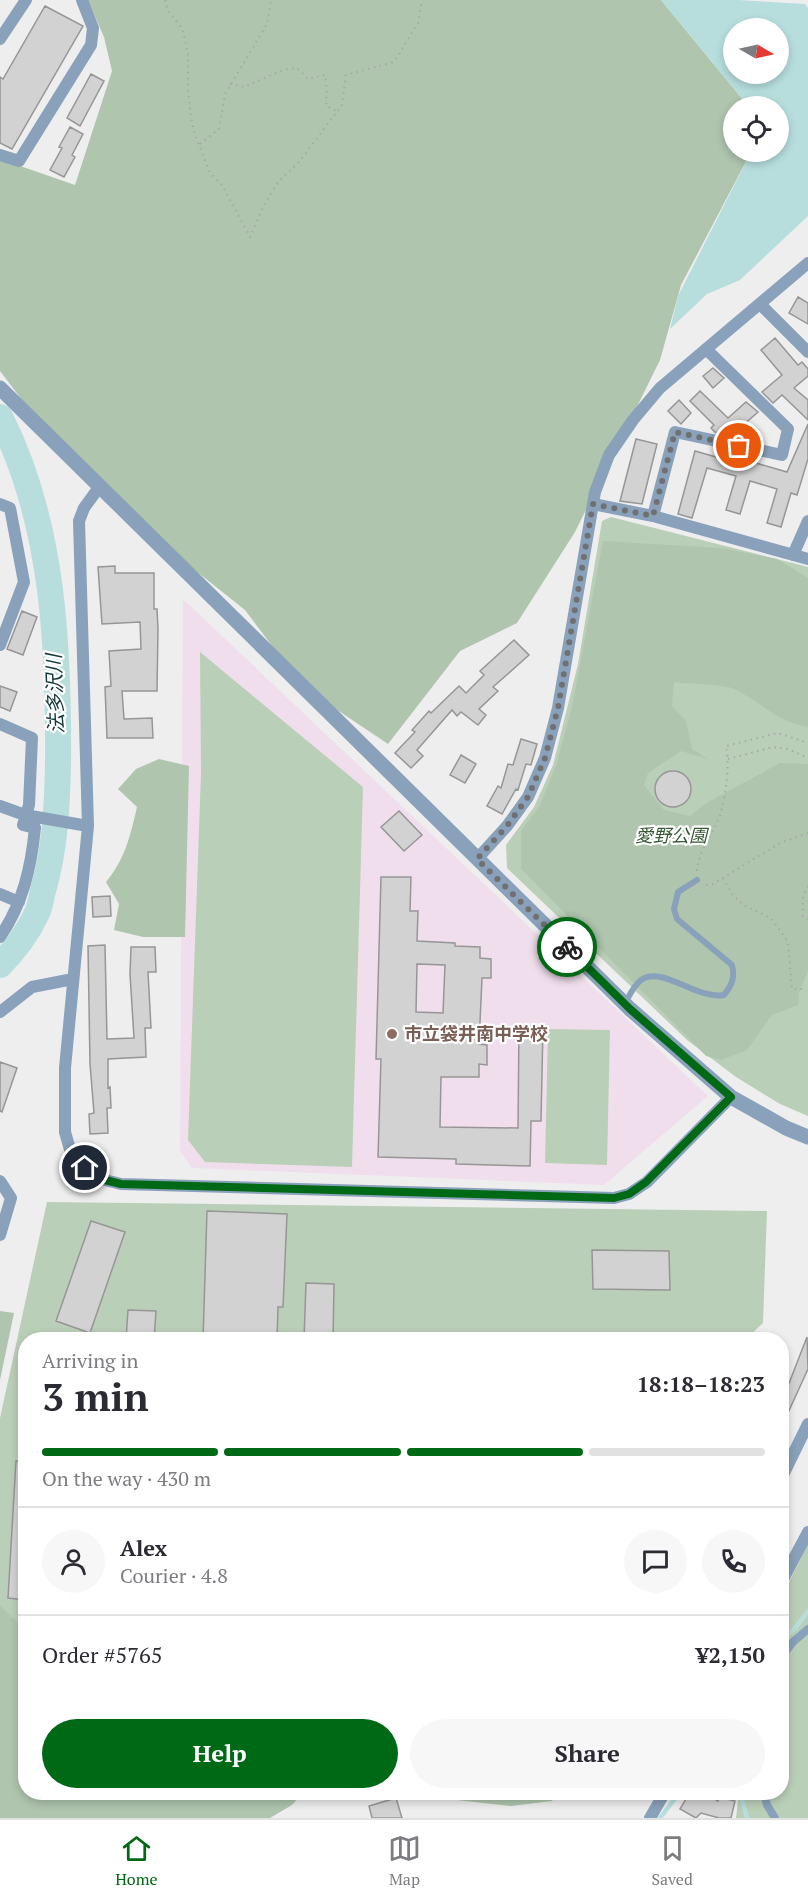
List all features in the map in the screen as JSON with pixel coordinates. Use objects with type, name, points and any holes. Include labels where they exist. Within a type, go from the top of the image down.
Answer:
[{"type":"street","points":[[0,39],[26,0]]},
{"type":"street","points":[[0,155],[20,161],[91,45],[93,28],[82,0]]},
{"type":"street","points":[[477,859],[507,826],[528,797],[545,758],[558,708],[595,492],[609,455],[633,420],[660,388],[808,263]]},
{"type":"street","points":[[760,304],[808,351]]},
{"type":"street","points":[[653,516],[675,432],[782,455],[788,429],[706,349]]},
{"type":"street","points":[[4,391],[624,1004],[731,1097],[786,1128],[808,1137]]},
{"type":"street","points":[[100,486],[84,508],[80,521],[82,825],[65,1068],[65,1131],[71,1154],[85,1168],[101,1179],[121,1184],[614,1198],[629,1194],[646,1182],[731,1097]]},
{"type":"street","points":[[0,504],[10,508],[24,582],[0,645]]},
{"type":"street","points":[[593,504],[653,516],[808,559]]},
{"type":"street","points":[[793,555],[808,521]]},
{"type":"street","points":[[0,724],[32,738],[29,805],[23,825],[35,828],[33,852],[15,915],[0,937]]},
{"type":"street","points":[[0,806],[25,815],[82,825]]},
{"type":"street","points":[[0,894],[19,902]]},
{"type":"street","points":[[0,1012],[32,987],[73,979]]},
{"type":"street","points":[[0,1180],[11,1198],[0,1235]]},
{"type":"street","points":[[789,1463],[808,1425]]},
{"type":"street","points":[[789,1562],[808,1532]]},
{"type":"street","points":[[789,1646],[808,1629]]},
{"type":"street","points":[[650,1818],[660,1800]]},
{"type":"street","points":[[766,1800],[775,1818]]},
{"type":"lane","points":[[624,1004],[640,980],[651,975],[661,976],[690,990],[708,995],[724,995],[731,987],[735,976],[732,965],[677,919],[674,909],[678,892],[697,880]]},
{"type":"path","points":[[165,0],[168,11],[182,28],[188,53],[190,118],[199,144],[210,173],[222,185],[250,237],[263,207],[278,182],[299,162],[342,105],[346,75],[394,62],[418,23],[422,0]]},
{"type":"path","points":[[199,144],[219,129],[225,94],[267,24],[271,0]]},
{"type":"path","points":[[230,84],[244,87],[283,70],[297,68],[308,79],[325,75],[326,106],[337,111]]},
{"type":"path","points":[[808,743],[778,733],[726,746],[728,759],[720,815],[701,852],[697,880],[703,885],[713,884],[780,843],[808,833]]},
{"type":"path","points":[[728,759],[773,747],[808,758]]},
{"type":"path","points":[[723,878],[732,894],[743,905],[771,918],[776,924],[788,942],[792,989],[803,989]]},
{"type":"path","points":[[808,886],[805,889],[802,903],[803,916],[808,919]]},
{"type":"shaded area","points":[[183,599],[708,1096],[604,1185],[192,1168],[180,1151]]},
{"type":"green space","points":[[88,0],[661,0],[723,76],[723,84],[730,84],[740,96],[723,96],[723,162],[746,162],[681,285],[660,360],[575,532],[517,623],[460,651],[388,744],[303,687],[245,610],[142,528],[51,438],[0,371],[0,159],[75,185],[112,71],[104,37]]},
{"type":"green space","name":"愛野公園","points":[[611,517],[808,567],[808,1116],[780,1104],[736,1077],[687,1040],[507,868],[506,845],[534,807],[553,765],[578,664],[602,521]]},
{"type":"green space","name":"愛野公園","points":[[603,541],[722,548],[777,559],[808,578],[808,727],[787,721],[729,687],[674,682],[672,706],[686,721],[692,749],[708,759],[681,751],[648,773],[644,785],[664,810],[690,816],[703,805],[780,763],[808,764],[808,971],[799,993],[798,1005],[772,1015],[747,1050],[721,1060],[706,1056],[521,869],[521,831],[540,805],[557,763],[573,702]]},
{"type":"green space","points":[[200,652],[363,787],[352,1167],[205,1162],[188,1140],[201,773]]},
{"type":"green space","points":[[159,759],[189,766],[185,937],[143,937],[114,930],[119,904],[106,882],[122,856],[137,807],[118,789],[136,769]]},
{"type":"green space","points":[[548,1029],[610,1030],[607,1165],[545,1163]]},
{"type":"green space","points":[[47,1202],[767,1211],[763,1323],[753,1332],[19,1332]]},
{"type":"green space","points":[[0,1311],[14,1313],[0,1380]]},
{"type":"green space","points":[[18,1335],[18,1637],[0,1624],[0,1418]]},
{"type":"green space","points":[[808,1544],[808,1818],[736,1818],[738,1800],[789,1800],[789,1582]]},
{"type":"green space","points":[[0,1605],[18,1623],[18,1800],[297,1800],[270,1818],[0,1818]]},
{"type":"green space","points":[[457,1800],[553,1800],[511,1806]]},
{"type":"water","points":[[661,0],[738,0],[805,4],[808,8],[808,216],[740,280],[707,294],[670,329],[678,296],[746,162],[789,162],[789,96],[740,96],[730,84],[789,84],[789,18],[723,18],[723,76]]},
{"type":"building","points":[[45,6],[83,26],[12,149],[0,143],[0,77],[3,79]]},
{"type":"building","points":[[91,74],[104,81],[80,126],[67,118]]},
{"type":"building","points":[[70,127],[83,134],[72,155],[75,157],[64,177],[50,170]]},
{"type":"building","points":[[798,297],[808,303],[808,324],[789,313]]},
{"type":"building","points":[[775,338],[798,365],[802,362],[808,369],[808,376],[794,388],[808,400],[808,420],[782,395],[773,403],[762,392],[782,375],[761,350]]},
{"type":"building","points":[[713,368],[724,378],[713,388],[703,376]]},
{"type":"building","points":[[700,391],[728,418],[746,402],[758,412],[730,435],[715,432],[711,428],[714,425],[690,401]]},
{"type":"building","points":[[679,400],[691,413],[681,424],[668,411]]},
{"type":"building","points":[[808,424],[808,459],[797,495],[791,493],[781,527],[767,523],[777,489],[750,481],[740,514],[726,510],[736,476],[707,468],[692,518],[678,514],[695,451],[751,467],[742,459],[787,472]]},
{"type":"building","points":[[636,439],[657,444],[642,504],[620,501]]},
{"type":"building","points":[[115,566],[115,573],[154,573],[154,609],[157,609],[158,629],[157,691],[122,691],[124,719],[152,718],[153,738],[107,738],[105,687],[111,686],[109,651],[141,649],[140,622],[102,624],[98,567]]},
{"type":"building","points":[[22,611],[37,617],[23,655],[7,649]]},
{"type":"building","points":[[514,640],[529,655],[493,687],[498,691],[479,709],[486,715],[478,725],[461,712],[457,716],[452,710],[417,750],[423,756],[411,768],[395,753],[415,732],[412,730],[429,711],[431,713],[459,686],[466,693],[484,675],[480,671]]},
{"type":"building","points":[[0,686],[17,692],[10,711],[0,707]]},
{"type":"building","points":[[521,739],[537,744],[531,765],[526,764],[518,790],[516,789],[502,814],[487,806],[498,786],[501,788],[508,764],[513,765]]},
{"type":"building","points":[[461,755],[476,764],[465,783],[450,775]]},
{"type":"building","points":[[673,771],[686,776],[691,789],[686,802],[673,807],[660,802],[655,789],[660,776]]},
{"type":"building","points":[[399,811],[422,835],[404,851],[381,827]]},
{"type":"building","points":[[381,877],[411,877],[410,911],[418,911],[417,941],[480,947],[480,958],[491,959],[491,978],[482,978],[479,1044],[487,1045],[487,1065],[479,1064],[479,1077],[441,1077],[440,1127],[518,1128],[519,1026],[543,1026],[541,1121],[531,1121],[530,1166],[456,1164],[456,1159],[378,1157],[381,1059],[376,1059]],"holes":[[[417,964],[445,965],[443,1013],[416,1012]]]},
{"type":"building","points":[[110,896],[111,916],[93,917],[92,897]]},
{"type":"building","points":[[105,945],[107,1039],[134,1038],[130,974],[131,947],[155,947],[156,972],[148,972],[151,1028],[145,1028],[146,1057],[108,1059],[111,1108],[107,1108],[108,1133],[90,1134],[89,1114],[94,1113],[90,1064],[88,946]]},
{"type":"building","points":[[0,1062],[17,1068],[2,1112],[0,1111]]},
{"type":"building","points":[[207,1211],[287,1214],[283,1307],[278,1307],[277,1332],[203,1332]]},
{"type":"building","points":[[91,1221],[125,1232],[90,1332],[56,1321]]},
{"type":"building","points":[[592,1250],[669,1251],[670,1290],[593,1289]]},
{"type":"building","points":[[306,1283],[334,1284],[333,1332],[304,1332]]},
{"type":"building","points":[[128,1310],[156,1311],[155,1332],[127,1332]]},
{"type":"building","points":[[807,1337],[808,1369],[789,1411],[789,1383]]},
{"type":"building","points":[[16,1461],[18,1461],[18,1599],[8,1598]]},
{"type":"building","points":[[397,1800],[402,1818],[372,1818],[369,1806]]},
{"type":"building","points":[[685,1800],[735,1801],[731,1818],[719,1818],[701,1813],[696,1818],[680,1809]]},
{"type":"waterway","name":"法多沢川","points":[[0,417],[18,458],[32,500],[42,543],[50,587],[54,631],[58,721],[56,813],[47,875],[39,908],[33,920],[21,940],[0,965]]},
{"type":"waterway","points":[[789,1634],[808,1611]]},
{"type":"waterway","points":[[660,1818],[674,1800]]},
{"type":"waterway","points":[[742,1800],[747,1818]]},
{"type":"way so far","points":[[567,947],[477,859],[507,826],[528,797],[545,758],[558,708],[593,504],[653,516],[675,432],[739,446]]},
{"type":"place","name":"市立袋井南中学校","points":[[392,1034]]},
{"type":"route","points":[[85,1168],[101,1179],[121,1184],[614,1198],[629,1194],[646,1182],[731,1097],[630,1009],[567,947]]}]
